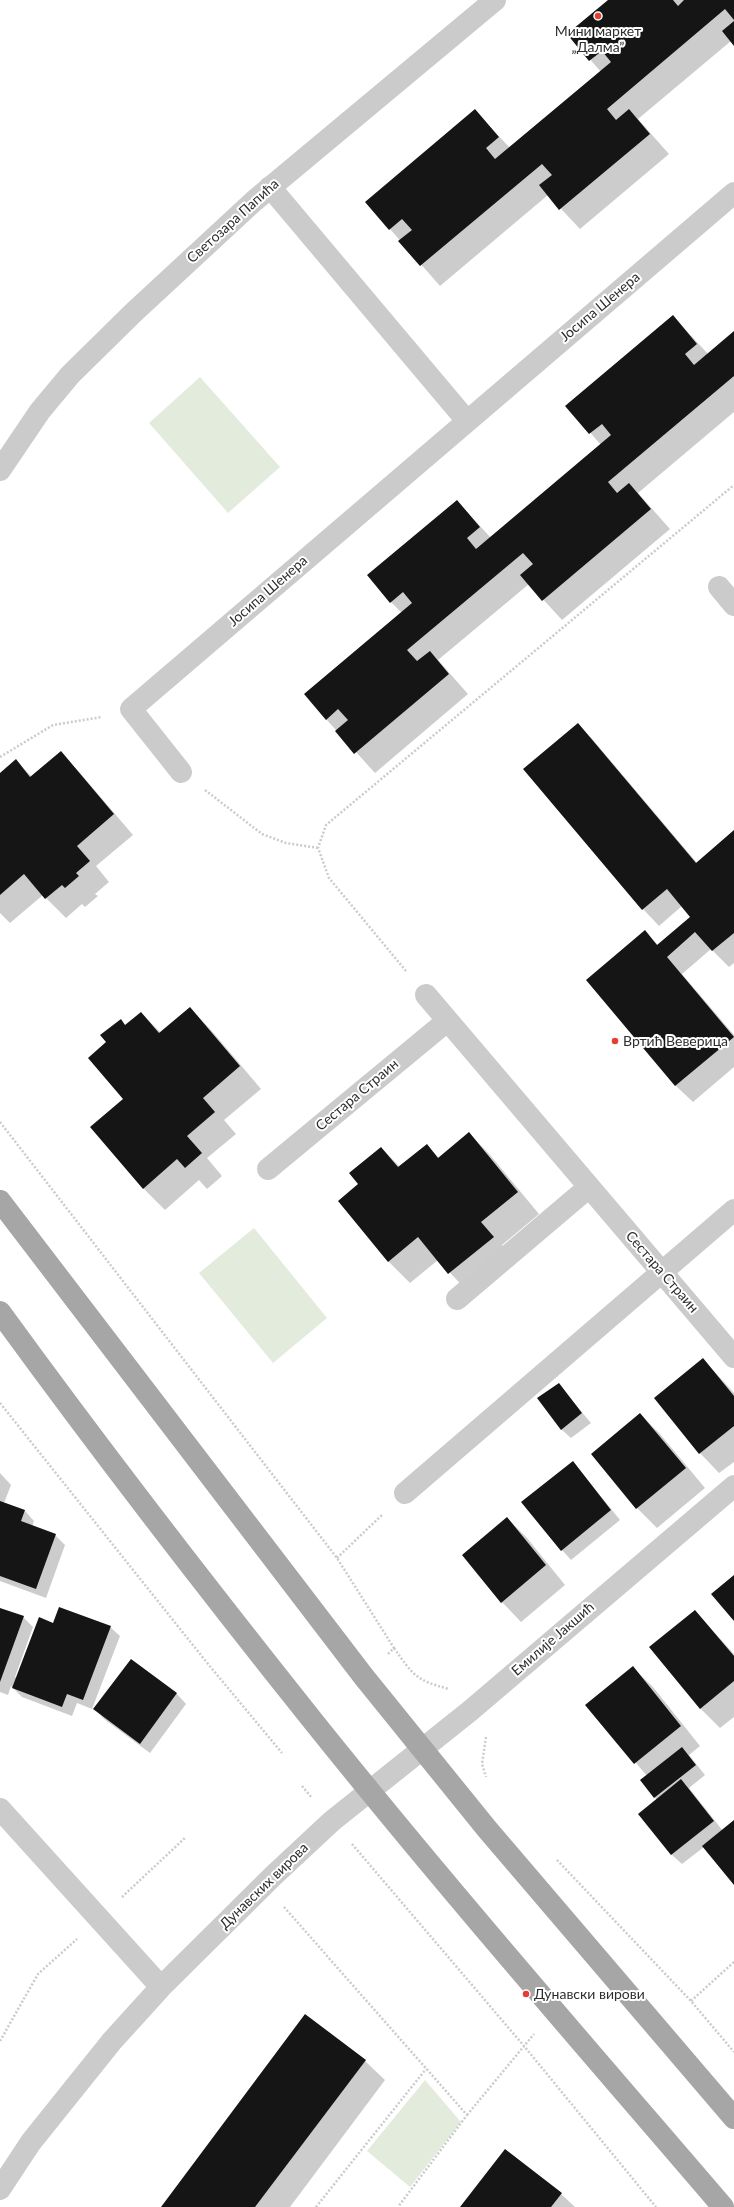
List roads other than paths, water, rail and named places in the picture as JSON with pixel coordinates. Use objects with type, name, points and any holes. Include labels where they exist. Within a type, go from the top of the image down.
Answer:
[{"type":"main road","points":[[0,1201],[364,1677],[487,1829],[734,2118]]},
{"type":"main road","points":[[0,1312],[77,1418],[313,1722],[554,2009],[723,2207]]},
{"type":"street","name":"Светозара Папића","points":[[0,470],[40,411],[70,375],[133,313],[270,187],[495,0]]},
{"type":"street","points":[[270,187],[467,421]]},
{"type":"street","name":"Јосипа Шенера","points":[[181,772],[131,710],[734,193]]},
{"type":"street","points":[[719,587],[734,605]]},
{"type":"street","name":"Сестара Страин","points":[[426,995],[734,1357]]},
{"type":"street","name":"Сестара Страин","points":[[268,1169],[447,1021]]},
{"type":"street","points":[[457,1299],[589,1187]]},
{"type":"street","points":[[405,1493],[734,1210]]},
{"type":"street","name":"Емилије Јакшић","points":[[370,1790],[470,1711],[734,1486]]},
{"type":"street","name":"Дунавских вирова","points":[[0,2190],[31,2142],[78,2081],[112,2041],[162,1987],[264,1884],[332,1821],[370,1790]]},
{"type":"street","points":[[0,1809],[162,1987]]},
{"type":"place","name":"Мини маркет „Далма”","points":[[598,16]]},
{"type":"place","name":"Вртић Веверица","points":[[615,1041]]},
{"type":"place","name":"Дунавски вирови","points":[[526,1994]]}]
